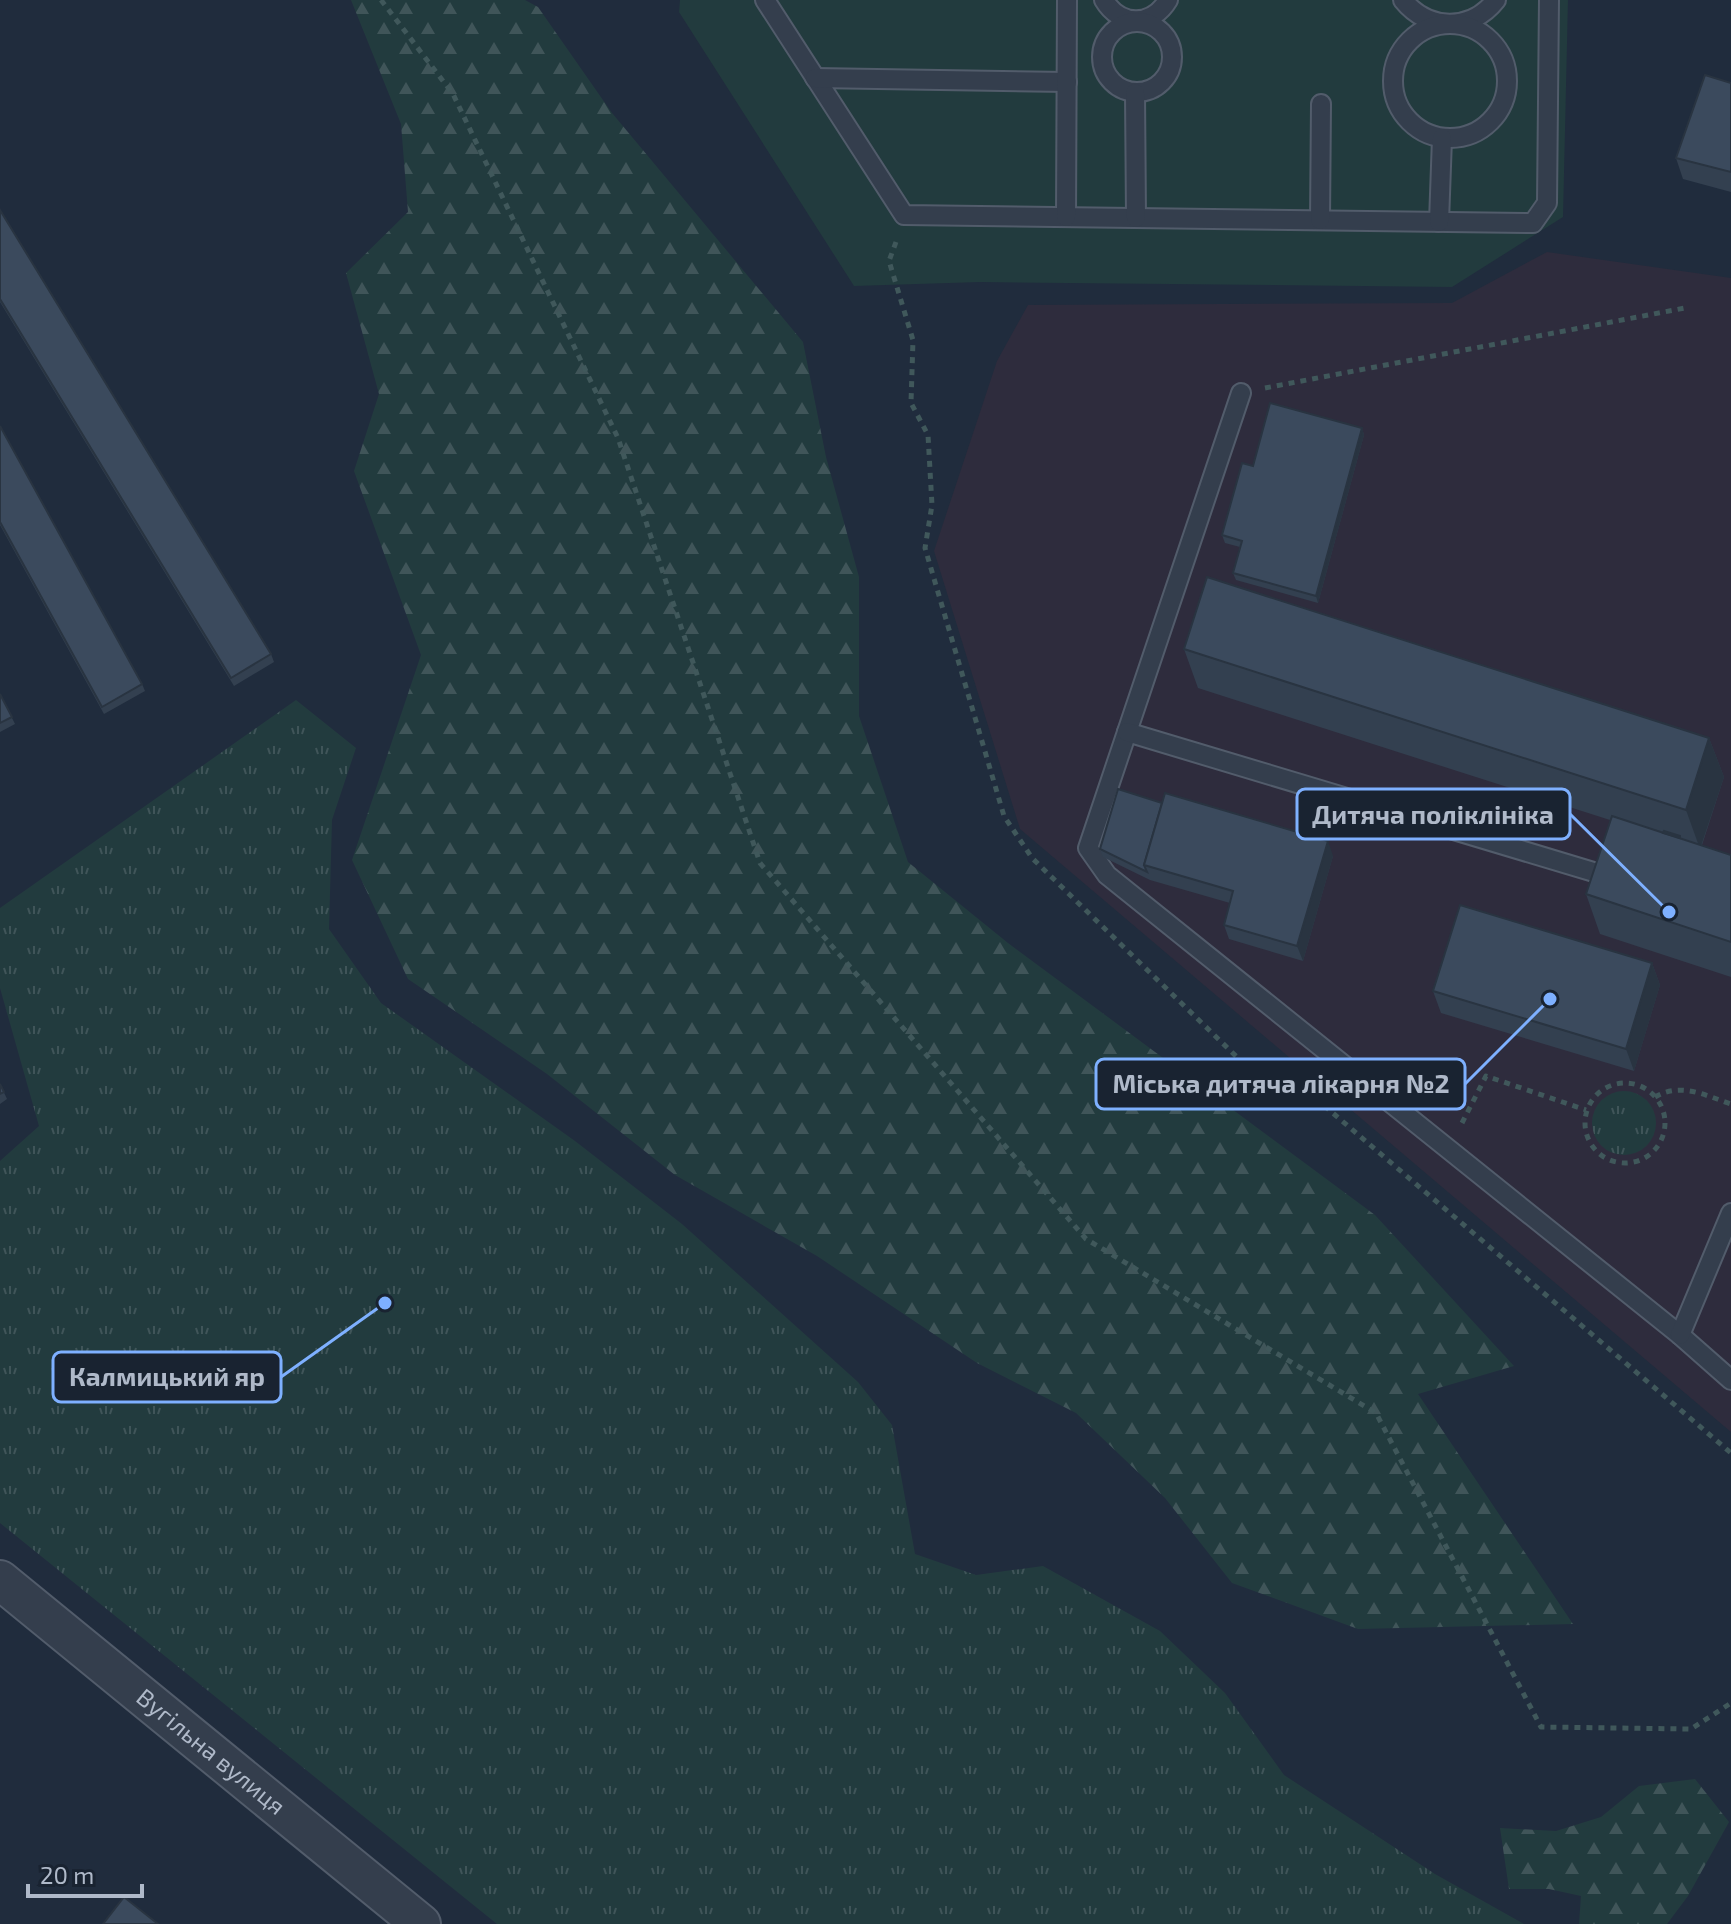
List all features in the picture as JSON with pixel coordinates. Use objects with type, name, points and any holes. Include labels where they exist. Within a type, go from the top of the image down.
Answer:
[{"type":"street","name":"Вугільна вулиця","points":[[0,1580],[421,1924]]},
{"type":"lane","points":[[765,0],[904,215],[1533,223],[1547,203],[1549,0]]},
{"type":"lane","points":[[1066,217],[1067,0]]},
{"type":"lane","points":[[1104,0],[1111,11],[1133,22],[1156,27],[1170,45],[1171,68],[1157,87],[1135,93],[1114,84],[1102,64],[1105,41],[1112,32],[1133,22],[1154,16],[1168,0]]},
{"type":"lane","points":[[1403,0],[1426,20],[1443,24],[1462,24],[1480,31],[1495,44],[1504,61],[1508,81],[1504,100],[1495,117],[1480,130],[1462,137],[1442,138],[1424,133],[1409,122],[1398,107],[1392,89],[1393,70],[1399,53],[1404,45],[1426,28],[1443,24],[1462,23],[1480,16],[1496,0]]},
{"type":"lane","points":[[815,78],[1067,82]]},
{"type":"lane","points":[[1135,93],[1136,218]]},
{"type":"lane","points":[[1320,220],[1321,104]]},
{"type":"lane","points":[[1439,222],[1442,138]]},
{"type":"lane","points":[[1241,393],[1088,848],[1107,875],[1680,1335],[1731,1380]]},
{"type":"lane","points":[[1127,732],[1597,873]]},
{"type":"lane","points":[[1680,1335],[1731,1213]]},
{"type":"path","points":[[381,0],[453,94],[618,438],[760,863],[1086,1239],[1376,1413],[1541,1727],[1691,1729],[1731,1703]]},
{"type":"path","points":[[904,215],[889,261],[913,340],[911,403],[928,435],[932,505],[925,548],[1004,816],[1025,848],[1111,937],[1243,1063],[1314,1097],[1731,1453]]},
{"type":"path","points":[[1241,393],[1685,308]]},
{"type":"path","points":[[1448,1149],[1486,1076],[1586,1110]]},
{"type":"path","points":[[1627,1082],[1640,1085],[1655,1097],[1664,1114],[1662,1140],[1654,1152],[1643,1160],[1616,1163],[1593,1149],[1584,1124],[1586,1110],[1601,1089],[1627,1082]]},
{"type":"path","points":[[1655,1097],[1670,1089],[1681,1089],[1731,1104]]},
{"type":"shaded area","points":[[1547,252],[1731,278],[1731,1432],[1020,829],[934,551],[997,361],[1028,305],[1452,303]]},
{"type":"green space","points":[[351,0],[525,0],[538,7],[612,113],[803,342],[826,457],[859,577],[859,716],[908,862],[1008,943],[1375,1215],[1514,1366],[1418,1394],[1573,1624],[1358,1629],[1232,1583],[1165,1498],[1076,1413],[977,1363],[817,1256],[675,1175],[547,1074],[408,979],[352,860],[421,655],[354,471],[379,394],[346,273],[408,212],[401,124]]},
{"type":"green space","points":[[680,0],[1568,0],[1563,217],[1452,287],[980,282],[854,286],[679,12]]},
{"type":"green space","points":[[296,700],[356,748],[332,820],[329,929],[381,1003],[575,1141],[682,1224],[858,1382],[892,1425],[915,1554],[976,1575],[1043,1566],[1160,1631],[1225,1693],[1284,1775],[1435,1874],[1524,1924],[497,1924],[0,1523],[0,1161],[39,1126],[0,988],[0,908]]},
{"type":"green space","points":[[1618,1091],[1630,1091],[1647,1100],[1654,1111],[1654,1135],[1647,1146],[1630,1155],[1618,1155],[1606,1150],[1597,1141],[1592,1129],[1592,1117],[1597,1105],[1606,1096]]},
{"type":"green space","points":[[1695,1779],[1729,1822],[1688,1896],[1667,1924],[1579,1924],[1581,1896],[1549,1889],[1509,1889],[1500,1828],[1556,1831],[1601,1817],[1639,1786]]},
{"type":"building","points":[[1705,75],[1731,83],[1731,172],[1676,158]]},
{"type":"building","points":[[0,210],[271,654],[231,678],[0,299]]},
{"type":"building","points":[[1270,403],[1362,428],[1316,596],[1233,573],[1242,541],[1222,535],[1242,463],[1253,466]]},
{"type":"building","points":[[0,426],[142,684],[102,707],[0,522]]},
{"type":"building","points":[[1207,577],[1709,738],[1686,810],[1184,649]]},
{"type":"building","points":[[0,694],[12,717],[0,723]]},
{"type":"building","points":[[1118,789],[1162,803],[1144,865],[1147,872],[1100,849]]},
{"type":"building","points":[[1165,793],[1328,841],[1297,946],[1224,925],[1233,891],[1144,865]]},
{"type":"building","points":[[1612,816],[1731,855],[1731,942],[1586,894]]},
{"type":"building","points":[[1460,905],[1652,963],[1626,1049],[1433,991]]},
{"type":"building","points":[[124,1897],[158,1924],[103,1924]]},
{"type":"place","name":"Дитяча поліклініка","points":[[1669,912]]},
{"type":"place","name":"Міська дитяча лікарня №2","points":[[1550,999]]},
{"type":"place","name":"Калмицький яр","points":[[385,1303]]}]
